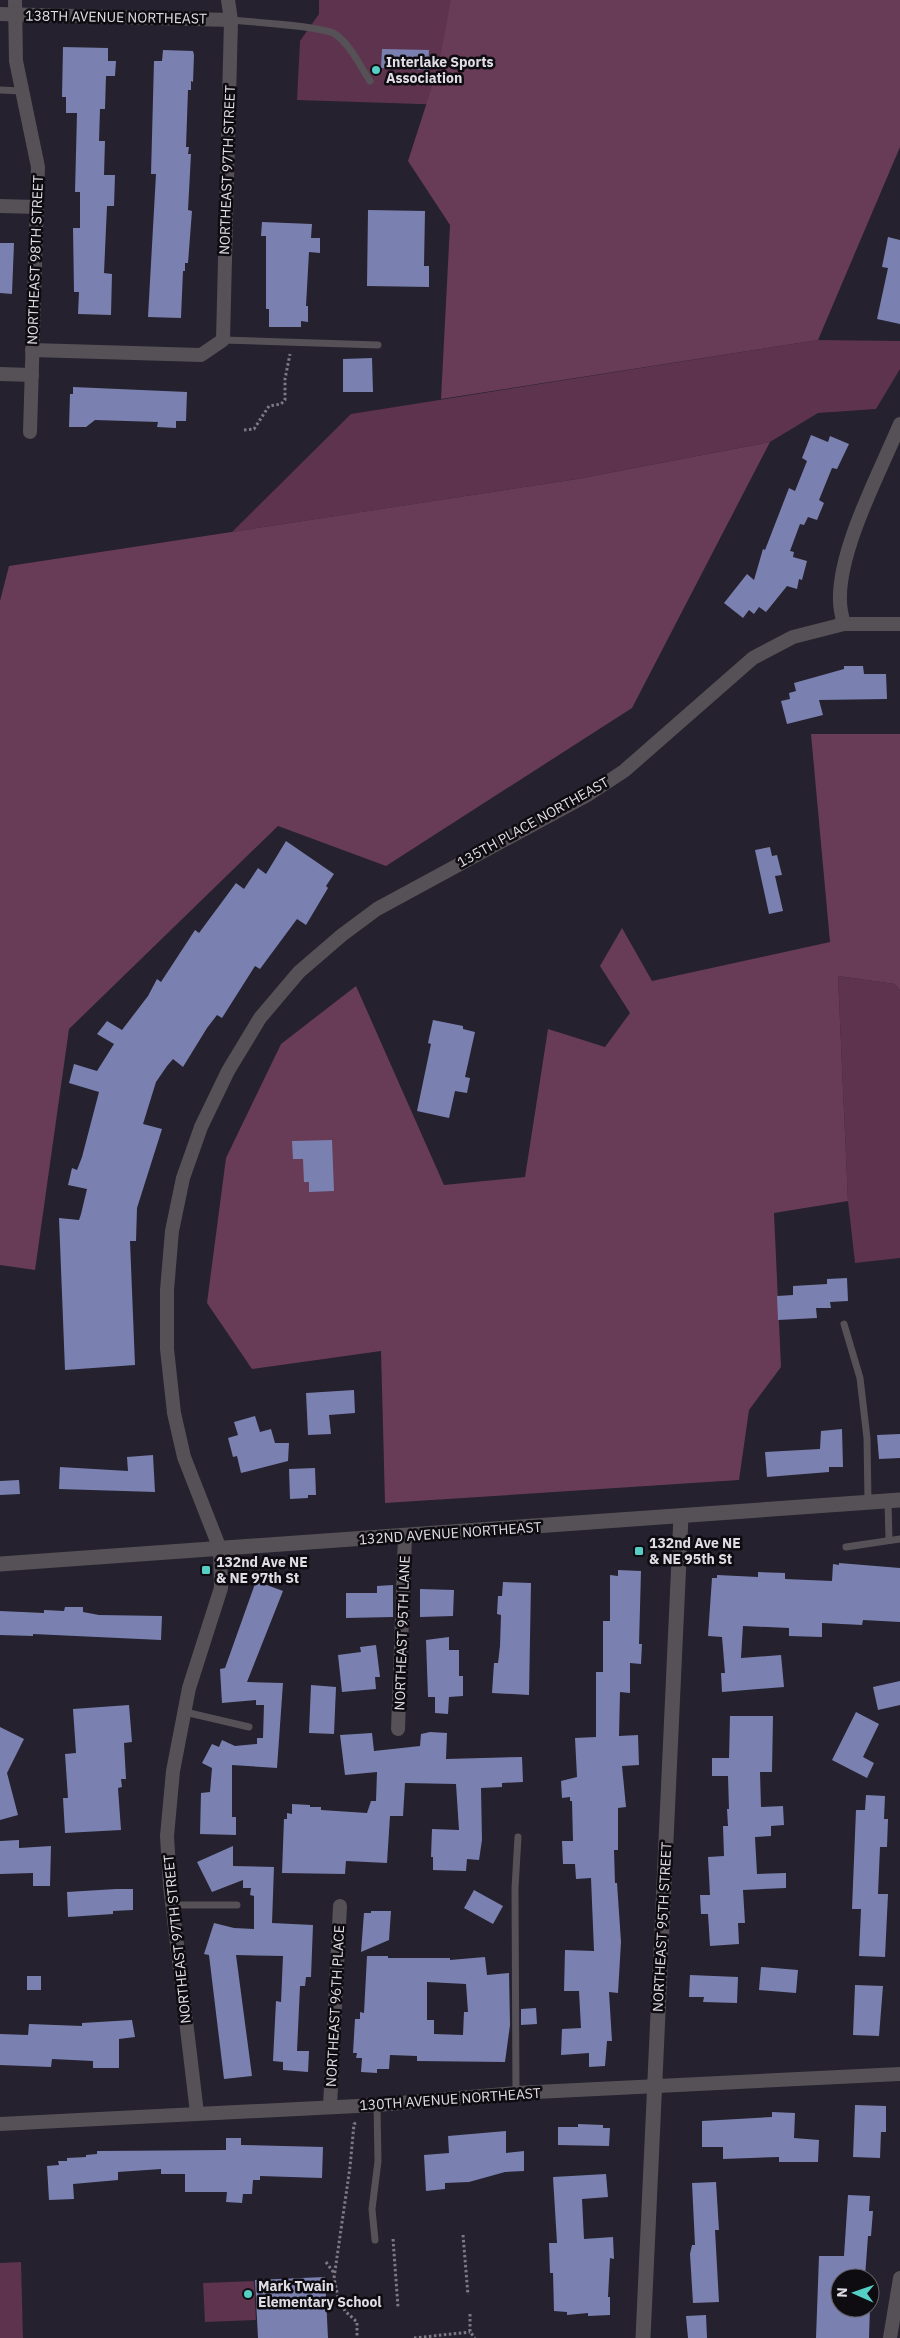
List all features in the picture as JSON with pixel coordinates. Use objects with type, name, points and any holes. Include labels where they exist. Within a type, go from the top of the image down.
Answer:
[{"type":"street","name":"NORTHEAST 98TH STREET","points":[[15,0],[7,15],[38,167],[30,432]]},
{"type":"street","name":"NORTHEAST 97TH STREET","points":[[223,340],[232,20],[228,0]]},
{"type":"street","name":"138TH AVENUE NORTHEAST","points":[[7,15],[232,20]]},
{"type":"street","points":[[0,206],[37,207]]},
{"type":"street","points":[[32,350],[200,355],[223,340]]},
{"type":"street","points":[[0,374],[32,375]]},
{"type":"street","points":[[844,624],[840,602],[844,565],[854,533],[900,424]]},
{"type":"street","name":"135TH PLACE NORTHEAST","points":[[299,972],[342,934],[377,909],[589,794],[624,771],[753,658],[793,637],[844,624],[900,624]]},
{"type":"street","name":"NORTHEAST 97TH STREET","points":[[197,2113],[172,1905],[167,1836],[173,1771],[189,1688],[221,1588],[220,1549],[184,1457],[174,1413],[167,1349],[167,1290],[172,1231],[183,1178],[201,1127],[228,1071],[260,1018],[299,972]]},
{"type":"street","name":"132ND AVENUE NORTHEAST","points":[[0,1564],[894,1500]]},
{"type":"street","name":"NORTHEAST 95TH STREET","points":[[643,2338],[681,1516]]},
{"type":"street","name":"NORTHEAST 95TH LANE","points":[[398,1729],[405,1536]]},
{"type":"street","name":"NORTHEAST 96TH PLACE","points":[[330,2106],[340,1906]]},
{"type":"street","name":"130TH AVENUE NORTHEAST","points":[[0,2124],[377,2105],[516,2093],[900,2074]]},
{"type":"street","points":[[890,2338],[900,2278]]},
{"type":"lane","points":[[232,20],[319,29],[335,34],[351,51],[370,81]]},
{"type":"lane","points":[[0,90],[22,91]]},
{"type":"lane","points":[[223,340],[378,345]]},
{"type":"lane","points":[[844,1324],[860,1378],[867,1438],[868,1502]]},
{"type":"lane","points":[[889,1540],[894,1500]]},
{"type":"lane","points":[[846,1547],[900,1539]]},
{"type":"lane","points":[[185,1712],[249,1727]]},
{"type":"lane","points":[[516,2093],[515,1888],[518,1837]]},
{"type":"lane","points":[[172,1905],[236,1905]]},
{"type":"lane","points":[[375,2240],[372,2209],[378,2161],[377,2105]]},
{"type":"path","points":[[244,430],[254,429],[269,406],[280,404],[285,400],[284,388],[289,363],[290,341]]},
{"type":"path","points":[[357,2338],[357,2322],[345,2311],[338,2297],[335,2274],[354,2124],[358,2121]]},
{"type":"path","points":[[463,2235],[468,2295]]},
{"type":"path","points":[[394,2239],[398,2307]]},
{"type":"path","points":[[326,2262],[335,2274]]},
{"type":"path","points":[[470,2314],[470,2332],[476,2338]]},
{"type":"path","points":[[414,2338],[470,2332]]},
{"type":"shaded area","name":"Interlake Sports Association","points":[[319,0],[457,0],[450,105],[297,100],[300,41],[319,14]]},
{"type":"shaded area","points":[[451,0],[900,0],[900,147],[818,340],[441,399],[450,225],[408,161],[438,68]]},
{"type":"shaded area","points":[[818,340],[900,341],[900,369],[876,409],[818,413],[770,442],[577,479],[232,532],[351,414]]},
{"type":"shaded area","points":[[770,442],[632,708],[386,866],[278,826],[69,1029],[35,1270],[0,1265],[0,601],[9,566],[577,479]]},
{"type":"shaded area","points":[[811,734],[900,734],[900,991],[895,984],[838,976],[848,1201],[774,1213],[781,1367],[749,1410],[739,1480],[385,1503],[381,1351],[252,1369],[207,1303],[226,1158],[281,1044],[356,986],[444,1185],[525,1177],[548,1029],[605,1047],[630,1013],[600,966],[622,928],[652,981],[830,942]]},
{"type":"shaded area","points":[[838,976],[895,984],[900,991],[900,1258],[855,1263],[848,1201]]},
{"type":"shaded area","points":[[21,2262],[23,2338],[0,2338],[0,2263]]},
{"type":"shaded area","points":[[254,2281],[256,2320],[205,2322],[203,2283]]},
{"type":"building","points":[[63,47],[108,48],[108,61],[116,61],[115,76],[106,76],[105,109],[100,109],[99,141],[105,141],[104,175],[115,175],[114,206],[107,206],[104,273],[112,274],[111,315],[78,314],[79,292],[74,292],[73,228],[80,228],[80,192],[75,192],[77,113],[66,113],[66,97],[62,97]]},
{"type":"building","points":[[382,49],[429,50],[428,70],[381,68]]},
{"type":"building","points":[[163,50],[193,51],[194,55],[193,82],[191,81],[191,90],[188,90],[186,147],[189,147],[188,154],[191,154],[188,210],[192,211],[188,263],[185,263],[185,271],[183,271],[181,318],[148,317],[156,174],[151,174],[154,61],[162,61]]},
{"type":"building","points":[[368,210],[425,211],[424,266],[429,266],[429,287],[367,286]]},
{"type":"building","points":[[262,222],[312,224],[311,238],[320,238],[320,253],[309,252],[306,306],[308,306],[308,322],[301,321],[301,327],[269,327],[269,309],[266,309],[266,236],[261,236]]},
{"type":"building","points":[[888,237],[900,240],[900,324],[877,319],[888,268],[882,267]]},
{"type":"building","points":[[0,243],[14,243],[12,294],[0,293]]},
{"type":"building","points":[[372,358],[373,392],[343,392],[343,359]]},
{"type":"building","points":[[73,387],[187,392],[186,421],[176,421],[176,428],[157,427],[158,422],[95,420],[86,427],[69,427],[70,394],[73,394]]},
{"type":"building","points":[[811,435],[828,442],[830,436],[849,444],[837,469],[832,468],[819,500],[824,503],[817,520],[808,517],[804,525],[800,524],[790,551],[794,552],[793,557],[807,561],[802,580],[799,579],[797,589],[787,586],[766,612],[759,607],[754,614],[749,610],[743,618],[724,603],[747,574],[754,580],[763,549],[765,550],[789,488],[795,491],[807,461],[802,458]]},
{"type":"building","points":[[844,666],[863,666],[864,674],[886,674],[887,699],[819,700],[823,715],[787,724],[781,701],[790,699],[789,693],[796,691],[794,683],[844,669]]},
{"type":"building","points":[[286,841],[334,874],[326,886],[328,888],[306,925],[297,919],[260,969],[255,966],[222,1018],[217,1015],[183,1067],[173,1059],[167,1066],[156,1082],[143,1124],[162,1129],[137,1208],[136,1241],[130,1241],[135,1365],[65,1370],[59,1218],[79,1220],[81,1214],[87,1189],[68,1185],[72,1168],[77,1170],[82,1157],[99,1092],[69,1083],[74,1064],[97,1071],[114,1044],[97,1034],[107,1021],[122,1030],[148,996],[157,979],[161,982],[195,930],[199,933],[236,883],[244,889],[258,868],[266,874]]},
{"type":"building","points":[[770,847],[772,856],[777,855],[782,875],[775,876],[783,911],[769,914],[755,850]]},
{"type":"building","points":[[433,1020],[463,1026],[463,1029],[475,1032],[465,1077],[470,1078],[467,1093],[455,1091],[449,1118],[417,1111],[431,1044],[428,1043]]},
{"type":"building","points":[[332,1140],[334,1191],[309,1192],[309,1182],[304,1182],[303,1159],[293,1159],[292,1141]]},
{"type":"building","points":[[847,1278],[848,1301],[830,1302],[831,1308],[816,1308],[817,1318],[778,1320],[777,1296],[793,1295],[793,1286],[827,1284],[827,1279]]},
{"type":"building","points":[[354,1390],[355,1413],[329,1415],[331,1434],[308,1435],[306,1393]]},
{"type":"building","points":[[255,1416],[260,1432],[271,1429],[275,1443],[289,1443],[288,1461],[241,1473],[237,1456],[233,1457],[228,1438],[238,1435],[234,1422]]},
{"type":"building","points":[[842,1429],[843,1467],[829,1467],[829,1472],[767,1477],[765,1452],[820,1449],[821,1431]]},
{"type":"building","points":[[900,1434],[900,1458],[879,1459],[877,1435]]},
{"type":"building","points":[[153,1455],[155,1492],[59,1489],[60,1467],[128,1471],[127,1457]]},
{"type":"building","points":[[315,1468],[316,1495],[308,1495],[308,1498],[290,1499],[289,1469]]},
{"type":"building","points":[[19,1480],[20,1494],[0,1495],[0,1481]]},
{"type":"building","points":[[839,1563],[900,1568],[900,1622],[863,1620],[862,1625],[822,1623],[822,1637],[789,1636],[789,1628],[743,1626],[741,1658],[781,1655],[784,1687],[722,1692],[721,1673],[725,1673],[722,1637],[708,1636],[712,1578],[717,1578],[717,1575],[758,1577],[758,1572],[785,1573],[785,1579],[832,1581],[833,1564],[839,1565]]},
{"type":"building","points":[[618,1570],[641,1571],[639,1644],[642,1644],[641,1664],[630,1663],[630,1693],[620,1692],[619,1736],[638,1735],[639,1765],[622,1766],[626,1807],[618,1808],[618,1850],[614,1850],[615,1883],[617,1883],[621,1942],[618,1993],[609,1992],[612,2041],[607,2041],[605,2066],[589,2067],[589,2053],[561,2055],[562,2029],[581,2028],[579,1991],[564,1991],[565,1950],[594,1951],[591,1878],[576,1879],[575,1864],[563,1864],[562,1841],[573,1841],[572,1801],[570,1801],[570,1797],[562,1798],[561,1781],[577,1777],[575,1738],[596,1737],[596,1672],[603,1672],[603,1621],[610,1621],[610,1575],[618,1576]]},
{"type":"building","points":[[256,1581],[283,1591],[247,1682],[283,1683],[277,1768],[232,1765],[232,1817],[236,1817],[236,1835],[200,1834],[201,1793],[210,1792],[212,1768],[202,1763],[212,1744],[219,1747],[222,1740],[235,1746],[257,1744],[257,1738],[263,1738],[264,1705],[256,1705],[256,1700],[222,1703],[220,1669],[225,1668]]},
{"type":"building","points":[[503,1582],[531,1583],[529,1695],[492,1693],[494,1663],[498,1663],[500,1646],[501,1615],[497,1614],[498,1596],[502,1596]]},
{"type":"building","points":[[393,1585],[393,1617],[346,1618],[346,1593],[377,1593],[377,1586]]},
{"type":"building","points":[[420,1589],[454,1590],[453,1616],[420,1617]]},
{"type":"building","points":[[65,1607],[83,1607],[83,1612],[99,1615],[162,1616],[161,1640],[33,1634],[33,1636],[0,1635],[0,1611],[44,1613],[44,1610],[64,1611]]},
{"type":"building","points":[[449,1637],[449,1650],[459,1650],[459,1676],[463,1676],[463,1696],[449,1697],[448,1714],[435,1713],[435,1697],[428,1697],[426,1640]]},
{"type":"building","points":[[376,1645],[380,1677],[375,1677],[376,1689],[342,1692],[338,1655],[361,1652],[360,1647]]},
{"type":"building","points":[[900,1681],[900,1705],[878,1710],[873,1687]]},
{"type":"building","points":[[311,1685],[336,1687],[334,1734],[309,1733]]},
{"type":"building","points":[[129,1705],[132,1742],[124,1743],[126,1779],[121,1779],[122,1787],[118,1788],[121,1830],[65,1833],[63,1798],[68,1798],[65,1754],[76,1753],[73,1709]]},
{"type":"building","points":[[856,1712],[879,1724],[863,1757],[874,1763],[867,1778],[832,1760]]},
{"type":"building","points":[[730,1716],[773,1716],[772,1772],[760,1772],[761,1807],[783,1806],[784,1825],[771,1826],[771,1836],[755,1837],[757,1874],[786,1873],[786,1888],[743,1890],[745,1923],[738,1923],[739,1944],[710,1946],[708,1914],[701,1914],[700,1895],[710,1895],[708,1857],[724,1856],[723,1826],[728,1826],[727,1809],[729,1809],[728,1776],[712,1776],[712,1758],[729,1758]]},
{"type":"building","points":[[0,1727],[24,1739],[7,1773],[18,1815],[0,1820]]},
{"type":"building","points":[[430,1732],[447,1733],[446,1759],[522,1757],[523,1782],[502,1783],[502,1787],[481,1788],[482,1840],[479,1860],[467,1859],[466,1871],[433,1870],[433,1857],[431,1857],[432,1829],[459,1830],[456,1784],[405,1783],[403,1816],[390,1816],[387,1863],[346,1861],[345,1874],[282,1873],[284,1819],[287,1819],[287,1813],[292,1814],[292,1804],[321,1807],[321,1810],[367,1813],[371,1801],[376,1801],[377,1772],[345,1775],[340,1735],[372,1733],[374,1751],[420,1746],[421,1734]]},
{"type":"building","points":[[866,1795],[885,1796],[884,1819],[888,1819],[887,1847],[880,1847],[878,1894],[888,1894],[885,1957],[859,1956],[861,1909],[852,1909],[856,1810],[865,1810]]},
{"type":"building","points":[[19,1840],[19,1848],[51,1846],[50,1886],[33,1886],[33,1873],[0,1874],[0,1841]]},
{"type":"building","points":[[233,1846],[233,1866],[274,1867],[272,1923],[313,1925],[311,1977],[306,1977],[305,1986],[300,1986],[297,2051],[309,2051],[308,2072],[283,2070],[283,2062],[273,2061],[276,2001],[281,2002],[283,1956],[236,1955],[252,2076],[224,2079],[209,1955],[204,1954],[214,1923],[234,1928],[254,1929],[254,1896],[250,1895],[251,1888],[243,1888],[243,1880],[212,1892],[197,1862]]},
{"type":"building","points":[[133,1889],[133,1910],[113,1911],[113,1914],[68,1917],[67,1892]]},
{"type":"building","points":[[474,1890],[503,1906],[493,1924],[464,1908]]},
{"type":"building","points":[[371,1911],[391,1911],[389,1940],[361,1952],[364,1913],[371,1913]]},
{"type":"building","points":[[367,1956],[450,1958],[450,1960],[485,1957],[487,1975],[509,1973],[510,2025],[505,2062],[417,2061],[417,2056],[390,2055],[389,2069],[377,2069],[377,2073],[361,2072],[362,2058],[356,2058],[357,2053],[353,2053],[355,2019],[360,2019],[360,2012],[364,2013]],"holes":[[[427,1982],[466,1984],[468,2012],[464,2012],[463,2035],[434,2034],[434,2020],[427,2020]]]},
{"type":"building","points":[[761,1967],[798,1970],[796,1993],[759,1990]]},
{"type":"building","points":[[690,1975],[738,1977],[737,2003],[703,2002],[704,1997],[689,1997]]},
{"type":"building","points":[[27,1976],[41,1976],[41,1990],[27,1990]]},
{"type":"building","points":[[855,1985],[883,1986],[879,2036],[853,2035]]},
{"type":"building","points":[[536,2008],[537,2024],[521,2025],[521,2009]]},
{"type":"building","points":[[132,2020],[135,2037],[119,2039],[119,2068],[93,2068],[93,2061],[52,2059],[51,2067],[0,2065],[0,2034],[28,2035],[29,2024],[82,2026],[82,2023]]},
{"type":"building","points":[[855,2105],[886,2106],[886,2132],[881,2132],[880,2158],[853,2157]]},
{"type":"building","points":[[772,2112],[795,2113],[794,2138],[819,2140],[818,2162],[779,2162],[779,2157],[723,2159],[723,2147],[702,2147],[702,2121],[772,2117]]},
{"type":"building","points":[[578,2124],[603,2125],[603,2128],[610,2128],[609,2146],[558,2145],[558,2127],[578,2127]]},
{"type":"building","points":[[506,2131],[506,2153],[524,2151],[524,2171],[505,2172],[469,2182],[445,2183],[445,2189],[426,2191],[424,2155],[449,2153],[448,2136]]},
{"type":"building","points":[[226,2138],[241,2138],[241,2145],[323,2147],[322,2178],[260,2176],[260,2180],[253,2180],[252,2194],[243,2194],[242,2203],[226,2202],[227,2192],[185,2192],[185,2174],[161,2174],[161,2169],[118,2172],[118,2180],[73,2184],[74,2199],[49,2200],[47,2166],[59,2165],[58,2161],[67,2161],[67,2158],[86,2157],[86,2155],[97,2154],[97,2151],[226,2150]]},
{"type":"building","points":[[606,2174],[608,2197],[582,2199],[584,2239],[613,2237],[614,2259],[610,2258],[608,2297],[610,2297],[610,2315],[588,2316],[588,2313],[567,2315],[567,2312],[554,2311],[553,2273],[550,2273],[549,2243],[557,2243],[553,2177]]},
{"type":"building","points":[[716,2182],[719,2230],[715,2230],[719,2302],[693,2303],[690,2254],[692,2245],[695,2245],[692,2183]]},
{"type":"building","points":[[848,2195],[870,2196],[869,2211],[873,2211],[871,2236],[868,2236],[866,2268],[830,2268],[830,2318],[870,2318],[869,2338],[816,2338],[819,2256],[844,2256]]},
{"type":"building","points":[[325,2277],[328,2338],[258,2338],[255,2280]]},
{"type":"building","points":[[706,2315],[707,2338],[688,2338],[686,2316]]},
{"type":"place","name":"Interlake Sports Association","points":[[376,70]]},
{"type":"place","name":"132nd Ave NE & NE 95th St","points":[[639,1551]]},
{"type":"place","name":"132nd Ave NE & NE 97th St","points":[[206,1570]]},
{"type":"place","name":"Mark Twain Elementary School","points":[[248,2294]]}]
